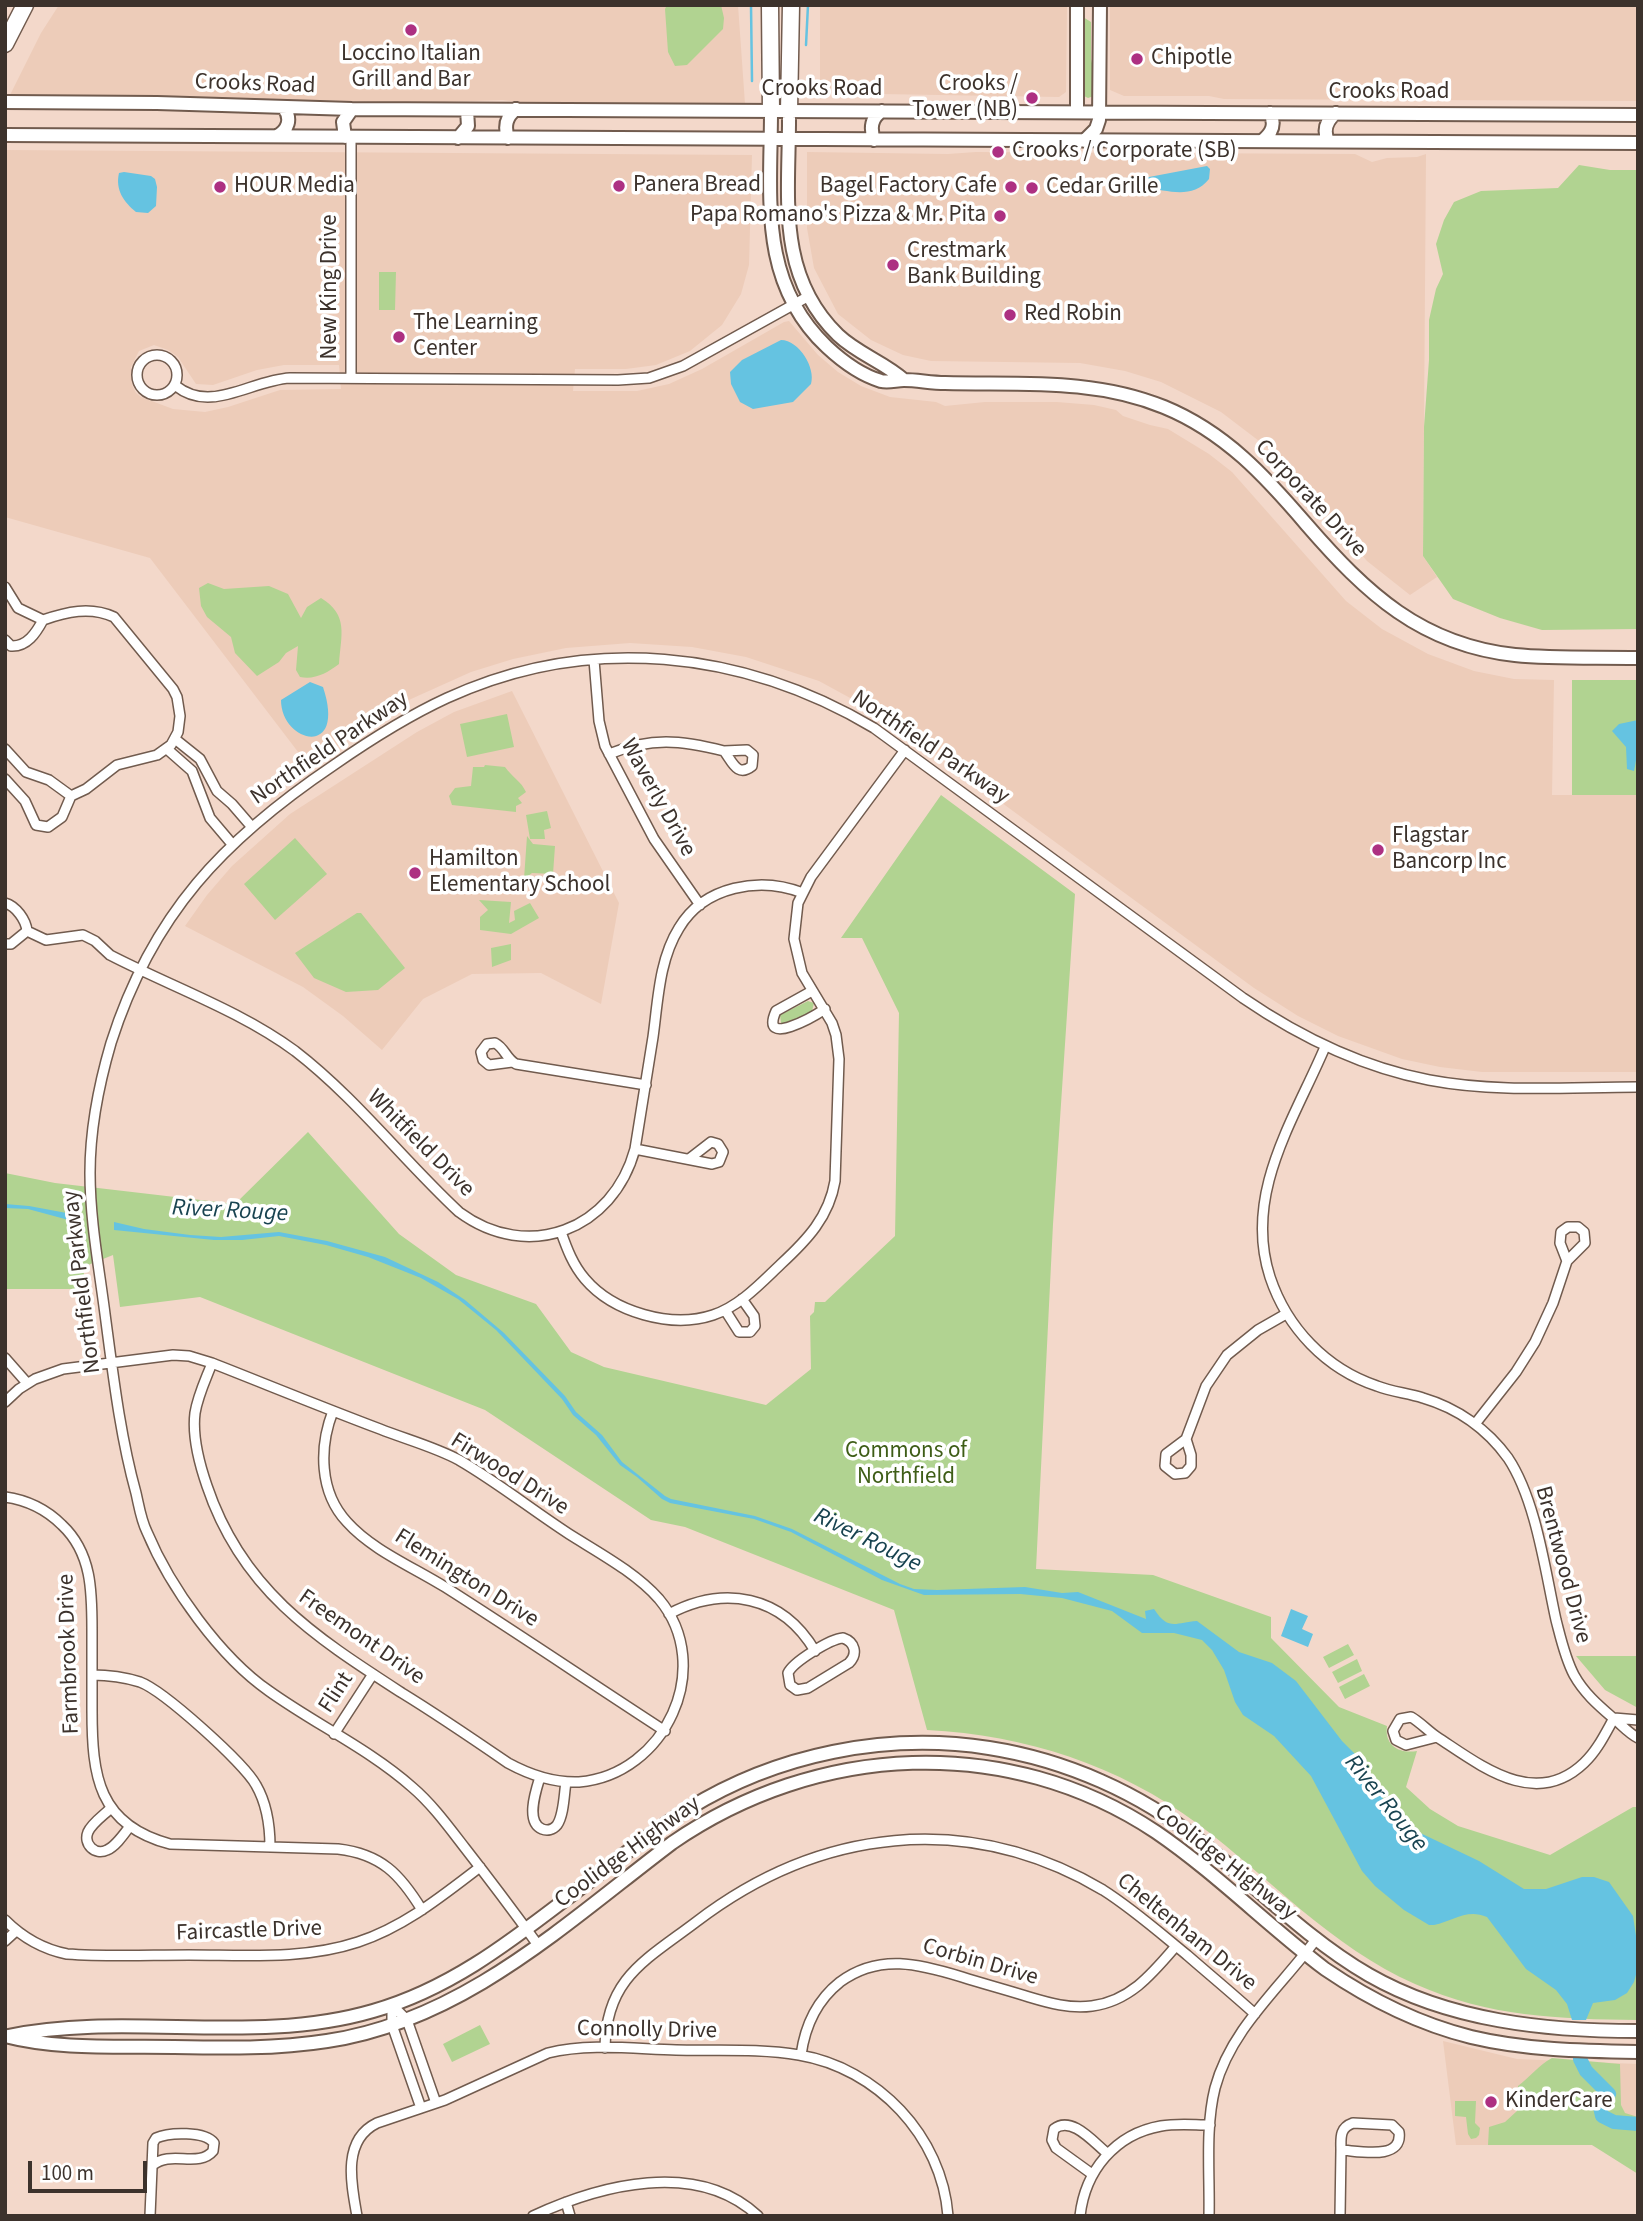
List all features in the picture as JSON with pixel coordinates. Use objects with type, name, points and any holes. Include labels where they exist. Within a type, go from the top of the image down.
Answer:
[{"type":"highway","points":[[5,44],[25,5]]},
{"type":"highway","points":[[770,5],[771,111]]},
{"type":"highway","points":[[789,111],[791,5]]},
{"type":"main road","points":[[1084,141],[1096,129],[1099,112],[1100,5]]},
{"type":"main road","points":[[1077,112],[1077,10],[1090,15],[1099,23]]},
{"type":"main road","name":"Crooks Road","points":[[7,102],[467,110],[1638,115]]},
{"type":"main road","points":[[277,136],[285,130],[289,121],[284,108]]},
{"type":"main road","points":[[348,137],[343,122],[352,109]]},
{"type":"main road","points":[[458,138],[468,126],[467,110]]},
{"type":"main road","points":[[508,138],[507,119],[516,110]]},
{"type":"main road","name":"Corporate Drive","points":[[771,111],[772,246],[779,272],[794,304],[819,339],[848,364],[885,383],[904,380],[935,383],[1077,385],[1142,398],[1191,420],[1241,454],[1270,482],[1359,582],[1388,606],[1425,628],[1462,643],[1501,653],[1544,657],[1638,658]]},
{"type":"main road","name":"Corporate Drive","points":[[789,111],[789,233],[797,270],[809,296],[827,323],[858,351],[890,368],[904,380]]},
{"type":"main road","points":[[874,140],[872,124],[875,116],[882,111]]},
{"type":"main road","points":[[1262,141],[1273,128],[1270,113]]},
{"type":"main road","points":[[1328,141],[1325,129],[1336,113]]},
{"type":"main road","points":[[5,135],[1638,143]]},
{"type":"main road","points":[[848,364],[858,351]]},
{"type":"main road","name":"Coolidge Highway","points":[[5,2036],[93,2027],[290,2027],[345,2018],[392,2005],[449,1981],[527,1929],[668,1822],[738,1782],[811,1756],[912,1742],[993,1749],[1060,1765],[1118,1788],[1160,1812],[1197,1839],[1348,1962],[1382,1982],[1457,2011],[1534,2027],[1633,2031]]},
{"type":"main road","name":"Coolidge Highway","points":[[5,2036],[27,2042],[94,2046],[267,2048],[329,2041],[392,2025],[473,1989],[538,1945],[694,1827],[748,1799],[807,1778],[841,1770],[881,1764],[935,1762],[996,1769],[1033,1777],[1114,1808],[1155,1832],[1191,1859],[1305,1954],[1368,1996],[1420,2019],[1463,2034],[1536,2047],[1638,2052]]},
{"type":"main road","points":[[1594,2050],[1603,2044],[1602,2031]]},
{"type":"main road","points":[[1623,2051],[1620,2047],[1621,2038],[1633,2031]]},
{"type":"street","name":"New King Drive","points":[[348,137],[351,378],[649,378],[694,361],[809,296]]},
{"type":"street","points":[[151,356],[166,357],[176,370],[176,386],[166,393],[146,391],[139,381],[140,366],[151,356]]},
{"type":"street","points":[[176,386],[191,395],[211,398],[273,379],[351,378]]},
{"type":"street","points":[[5,587],[18,608],[43,620],[68,612],[95,611],[120,622],[177,697],[180,716],[171,744],[157,755],[121,762],[86,789],[71,796],[62,817],[48,827],[40,827],[33,821],[25,801],[5,779]]},
{"type":"street","points":[[5,640],[11,646],[22,645],[36,634],[43,620]]},
{"type":"street","name":"Northfield Parkway","points":[[538,1945],[439,1814],[412,1786],[389,1768],[263,1688],[219,1648],[180,1593],[146,1531],[126,1458],[91,1201],[91,1148],[110,1047],[141,970],[179,906],[232,844],[280,802],[343,758],[410,717],[446,698],[507,676],[594,660],[675,660],[711,665],[756,675],[811,695],[847,712],[905,750],[1243,998],[1290,1029],[1325,1046],[1385,1069],[1448,1083],[1494,1087],[1638,1087]]},
{"type":"street","name":"Waverly Drive","points":[[594,660],[599,721],[609,754],[654,839],[700,905]]},
{"type":"street","points":[[609,754],[654,741],[688,743],[724,751]]},
{"type":"street","points":[[171,744],[200,759],[217,791],[251,826]]},
{"type":"street","points":[[171,744],[190,768],[210,818],[232,844]]},
{"type":"street","points":[[5,749],[26,772],[49,780],[71,796]]},
{"type":"street","points":[[561,1232],[573,1261],[584,1278],[603,1296],[618,1305],[649,1315],[673,1319],[701,1318],[725,1310],[743,1299],[807,1239],[823,1218],[831,1199],[836,1170],[839,1059],[836,1035],[799,966],[795,947],[795,915],[811,877],[905,750]]},
{"type":"street","name":"Whitfield Drive","points":[[27,931],[46,940],[83,935],[95,941],[110,955],[258,1027],[299,1055],[333,1084],[449,1203],[472,1222],[516,1236],[544,1236],[584,1222],[608,1201],[624,1179],[635,1149],[666,958],[680,926],[700,905],[722,892],[753,885],[783,886],[803,893]]},
{"type":"street","points":[[5,903],[14,907],[23,919],[27,931],[11,944],[5,944]]},
{"type":"street","points":[[812,992],[776,1011],[775,1024],[780,1029],[788,1029],[824,1009]]},
{"type":"street","name":"Brentwood Drive","points":[[1325,1046],[1275,1158],[1263,1200],[1262,1235],[1265,1261],[1273,1287],[1286,1314],[1312,1346],[1344,1371],[1380,1387],[1447,1406],[1475,1424],[1507,1457],[1523,1487],[1569,1664],[1589,1697],[1638,1738]]},
{"type":"street","points":[[512,1062],[646,1085]]},
{"type":"street","points":[[635,1149],[689,1159]]},
{"type":"street","points":[[1475,1424],[1516,1372],[1535,1342],[1553,1303],[1567,1261]]},
{"type":"street","points":[[725,1310],[739,1332],[750,1332],[755,1321],[743,1299]]},
{"type":"street","points":[[1186,1440],[1206,1386],[1222,1362],[1239,1344],[1286,1314]]},
{"type":"street","name":"Firwood Drive","points":[[6,1401],[27,1383],[53,1371],[173,1355],[189,1356],[457,1460],[643,1584],[660,1601],[669,1614],[681,1647],[682,1679],[678,1702],[664,1731]]},
{"type":"street","points":[[5,1358],[27,1383]]},
{"type":"street","name":"Freemont Drive","points":[[212,1363],[197,1402],[195,1434],[205,1481],[225,1530],[251,1572],[286,1611],[310,1632],[508,1763],[540,1777],[566,1782],[601,1778],[624,1769],[645,1754],[664,1731]]},
{"type":"street","name":"Flemington Drive","points":[[333,1411],[325,1436],[324,1474],[332,1497],[347,1523],[377,1546],[443,1586],[664,1731]]},
{"type":"street","name":"Farmbrook Drive","points":[[5,1497],[29,1503],[56,1519],[73,1537],[90,1575],[93,1760],[97,1779],[111,1808],[144,1835],[170,1844],[338,1849],[365,1854],[386,1866],[401,1879],[422,1910]]},
{"type":"street","points":[[669,1614],[713,1598],[749,1600],[767,1606],[789,1619],[815,1651]]},
{"type":"street","points":[[843,1638],[852,1643],[854,1652],[846,1665],[808,1688],[793,1688],[787,1678],[790,1668],[815,1651],[843,1638]]},
{"type":"street","name":"Flint","points":[[334,1734],[373,1674]]},
{"type":"street","points":[[92,1675],[120,1677],[152,1688],[244,1769],[264,1801],[270,1826],[270,1847]]},
{"type":"street","points":[[1437,1737],[1406,1745],[1396,1740],[1393,1731],[1400,1719],[1410,1717],[1501,1776],[1519,1782],[1536,1783],[1559,1779],[1578,1768],[1601,1742],[1614,1718],[1638,1720]]},
{"type":"street","points":[[540,1777],[533,1816],[535,1823],[544,1830],[552,1829],[558,1824],[566,1782]]},
{"type":"street","points":[[111,1808],[88,1833],[87,1841],[91,1848],[98,1852],[107,1850],[130,1826]]},
{"type":"street","name":"Cheltenham Drive","points":[[605,2049],[610,2007],[625,1981],[641,1963],[713,1909],[755,1882],[817,1855],[862,1844],[916,1840],[985,1844],[1044,1862],[1072,1874],[1106,1892],[1176,1946],[1255,2014]]},
{"type":"street","name":"Faircastle Drive","points":[[6,1921],[36,1944],[67,1954],[292,1954],[327,1950],[359,1942],[394,1927],[480,1867]]},
{"type":"street","points":[[5,1941],[16,1931]]},
{"type":"street","points":[[1209,2216],[1210,2125],[1215,2089],[1224,2063],[1238,2036],[1317,1938]]},
{"type":"street","name":"Corbin Drive","points":[[801,2055],[806,2030],[818,2005],[840,1983],[865,1969],[892,1963],[919,1965],[1050,2003],[1081,2007],[1103,2004],[1130,1993],[1148,1979],[1176,1946]]},
{"type":"street","points":[[392,2005],[407,2020],[436,2103]]},
{"type":"street","points":[[392,2005],[392,2025],[421,2108]]},
{"type":"street","name":"Connolly Drive","points":[[357,2216],[352,2165],[354,2148],[366,2129],[436,2103],[548,2053],[605,2049],[767,2051],[801,2055],[852,2072],[899,2108],[917,2130],[932,2156],[945,2191],[948,2216]]},
{"type":"street","points":[[1340,2216],[1341,2150],[1342,2132],[1345,2127],[1353,2123],[1389,2124],[1399,2132],[1399,2143],[1391,2150],[1341,2150]]},
{"type":"street","points":[[1092,2175],[1056,2148],[1052,2140],[1054,2129],[1059,2125],[1069,2124],[1108,2154]]},
{"type":"street","points":[[1080,2216],[1084,2192],[1092,2175],[1108,2154],[1131,2136],[1155,2127],[1210,2125]]},
{"type":"street","points":[[150,2216],[153,2143],[159,2136],[202,2134],[214,2143],[213,2151],[205,2158],[166,2158],[153,2165]]},
{"type":"street","points":[[533,2216],[605,2190],[634,2185],[692,2184],[730,2195],[758,2216]]},
{"type":"street","points":[[566,2202],[570,2216]]},
{"type":"shaded area","points":[[59,5],[738,5],[745,104],[526,103],[502,100],[418,103],[10,95],[41,33]]},
{"type":"shaded area","points":[[820,5],[1067,5],[1066,92],[1059,97],[820,93]]},
{"type":"shaded area","points":[[1110,5],[1638,5],[1638,101],[1124,96],[1110,90]]},
{"type":"shaded area","points":[[5,150],[752,155],[749,265],[741,294],[722,325],[690,351],[656,365],[626,369],[575,369],[573,391],[637,391],[669,384],[789,321],[818,355],[838,372],[861,386],[890,397],[936,402],[945,406],[985,402],[1094,405],[1168,429],[1209,454],[1232,472],[1346,601],[1382,629],[1428,654],[1474,671],[1514,679],[1554,680],[1552,795],[1638,795],[1638,1072],[1482,1072],[1440,1067],[1402,1059],[1338,1036],[1298,1016],[1254,988],[885,717],[819,681],[746,657],[692,647],[630,643],[566,648],[513,659],[471,672],[411,699],[308,765],[150,558],[5,517]],"holes":[[[154,345],[178,357],[196,384],[213,385],[257,370],[284,365],[339,365],[341,389],[280,390],[205,412],[173,409],[141,397],[132,385],[131,367],[139,351]]]},
{"type":"shaded area","points":[[807,152],[1355,154],[1372,162],[1426,154],[1423,556],[1437,577],[1410,595],[1367,561],[1284,464],[1263,444],[1221,412],[1161,382],[1125,371],[1080,363],[931,361],[903,355],[871,340],[838,314],[814,268],[807,228]]},
{"type":"shaded area","name":"Hamilton Elementary School","points":[[512,691],[619,903],[601,1004],[541,973],[472,974],[423,999],[382,1050],[343,1016],[303,987],[185,926],[232,866],[290,814],[417,732],[454,712]]},
{"type":"shaded area","points":[[1443,2041],[1517,2059],[1638,2064],[1638,2166],[1592,2145],[1456,2145]]},
{"type":"green space","points":[[667,5],[721,5],[723,29],[687,65],[675,66],[668,52]]},
{"type":"green space","points":[[1083,17],[1091,22],[1091,59],[1095,76],[1094,96],[1088,98],[1082,95]]},
{"type":"green space","points":[[1579,165],[1610,170],[1638,170],[1638,629],[1542,630],[1500,618],[1453,599],[1423,556],[1424,427],[1429,320],[1436,289],[1443,274],[1436,244],[1444,220],[1454,202],[1481,191],[1558,188]]},
{"type":"green space","points":[[379,272],[396,272],[395,310],[379,310]]},
{"type":"green space","points":[[208,583],[224,589],[269,586],[288,594],[301,618],[307,607],[321,598],[336,611],[340,619],[342,635],[339,664],[321,675],[300,677],[296,670],[298,646],[257,676],[235,653],[231,637],[207,617],[201,606],[199,588]]},
{"type":"green space","points":[[1572,680],[1638,680],[1638,795],[1572,795]]},
{"type":"green space","points":[[507,714],[514,747],[467,757],[460,724]]},
{"type":"green space","points":[[473,767],[505,767],[524,788],[526,792],[518,798],[522,803],[516,806],[516,812],[452,805],[449,796],[455,788],[471,786]]},
{"type":"green space","name":"Commons of Northfield","points":[[941,795],[1075,894],[1053,1224],[1036,1569],[1153,1575],[1271,1617],[1271,1638],[1339,1707],[1387,1726],[1388,1739],[1399,1750],[1417,1751],[1406,1787],[1430,1809],[1458,1826],[1550,1855],[1633,1807],[1638,1807],[1638,2020],[1580,2019],[1497,2010],[1415,1984],[1356,1951],[1198,1824],[1136,1785],[1070,1757],[1035,1746],[1000,1738],[927,1730],[894,1610],[685,1527],[651,1520],[485,1410],[200,1297],[120,1307],[113,1255],[83,1267],[86,1289],[5,1289],[5,1173],[55,1183],[235,1204],[308,1132],[399,1234],[456,1275],[536,1304],[571,1352],[604,1367],[766,1405],[811,1369],[810,1316],[814,1312],[815,1302],[825,1302],[895,1236],[899,1013],[862,938],[841,938]]},
{"type":"green space","points":[[547,811],[551,828],[544,830],[545,839],[530,839],[526,815]]},
{"type":"green space","points":[[527,836],[533,844],[555,846],[553,874],[532,873],[524,879]]},
{"type":"green space","points":[[295,838],[327,874],[275,920],[244,884]]},
{"type":"green space","points":[[479,900],[511,902],[509,923],[515,920],[514,911],[530,903],[539,918],[511,934],[480,930],[480,917],[488,910]]},
{"type":"green space","points":[[361,913],[405,968],[378,990],[346,992],[314,978],[295,953]]},
{"type":"green space","points":[[511,944],[511,960],[492,967],[491,948]]},
{"type":"green space","points":[[808,1001],[814,1003],[812,1011],[788,1023],[781,1023],[780,1015]]},
{"type":"green space","points":[[1348,1644],[1354,1655],[1329,1668],[1323,1657]]},
{"type":"green space","points":[[1576,1656],[1638,1656],[1638,1708],[1605,1690]]},
{"type":"green space","points":[[1357,1659],[1362,1671],[1338,1683],[1332,1672]]},
{"type":"green space","points":[[1364,1674],[1370,1686],[1345,1699],[1339,1687]]},
{"type":"green space","points":[[480,2025],[490,2044],[452,2062],[443,2044]]},
{"type":"green space","points":[[1552,2058],[1620,2064],[1621,2105],[1625,2113],[1638,2117],[1638,2174],[1592,2145],[1488,2145],[1489,2127],[1505,2122],[1517,2111],[1518,2086]]},
{"type":"green space","points":[[1455,2101],[1476,2101],[1475,2123],[1480,2128],[1476,2138],[1471,2139],[1468,2134],[1466,2117],[1455,2116]]},
{"type":"water","points":[[1207,166],[1210,169],[1209,179],[1195,190],[1171,192],[1122,188],[1121,180],[1130,177],[1149,177]]},
{"type":"water","points":[[119,173],[155,179],[156,206],[148,213],[136,212],[121,195],[118,179]]},
{"type":"water","points":[[781,340],[794,345],[805,356],[811,370],[811,384],[793,402],[753,409],[740,402],[731,384],[730,372],[742,360]]},
{"type":"water","points":[[310,682],[323,687],[328,710],[327,725],[320,734],[311,737],[301,734],[291,726],[284,715],[281,700]]},
{"type":"water","points":[[1638,720],[1634,771],[1627,769],[1626,747],[1612,731],[1619,724]]},
{"type":"water","points":[[5,1204],[72,1214],[76,1217],[76,1222],[28,1209],[5,1208]]},
{"type":"water","points":[[114,1222],[144,1229],[221,1237],[279,1232],[327,1241],[385,1257],[438,1282],[465,1300],[504,1333],[565,1396],[576,1412],[602,1435],[622,1462],[665,1496],[755,1516],[792,1529],[900,1584],[914,1589],[1025,1587],[1062,1593],[1078,1592],[1146,1619],[1145,1611],[1154,1609],[1169,1623],[1197,1621],[1239,1652],[1272,1663],[1296,1681],[1342,1741],[1358,1757],[1389,1809],[1414,1830],[1479,1861],[1524,1889],[1546,1889],[1582,1877],[1594,1877],[1609,1882],[1633,1916],[1638,1949],[1634,1982],[1627,1993],[1615,2000],[1593,2003],[1586,2020],[1572,2020],[1567,2004],[1556,1990],[1526,1969],[1487,1917],[1473,1914],[1429,1925],[1404,1910],[1375,1886],[1362,1871],[1311,1776],[1274,1736],[1243,1715],[1235,1702],[1224,1670],[1212,1650],[1202,1640],[1174,1633],[1142,1633],[1112,1611],[1062,1598],[1020,1594],[924,1595],[882,1580],[791,1532],[754,1519],[670,1503],[620,1465],[596,1435],[573,1415],[562,1399],[496,1330],[458,1299],[421,1278],[368,1257],[279,1236],[214,1240],[114,1230]]},
{"type":"water","points":[[1291,1609],[1308,1616],[1302,1629],[1313,1634],[1308,1647],[1281,1636]]},
{"type":"waterway","points":[[751,5],[752,81]]},
{"type":"waterway","points":[[806,45],[808,5]]},
{"type":"waterway","name":"River Rouge","points":[[1580,2059],[1586,2071],[1609,2094],[1600,2107],[1602,2116],[1614,2122],[1638,2124]]},
{"type":"place","name":"Loccino Italian Grill and Bar","points":[[411,30]]},
{"type":"place","name":"Chipotle","points":[[1137,59]]},
{"type":"place","name":"Crooks / Tower (NB)","points":[[1032,98]]},
{"type":"place","name":"Crooks / Corporate (SB)","points":[[998,152]]},
{"type":"place","name":"Panera Bread","points":[[619,186]]},
{"type":"place","name":"HOUR Media","points":[[220,187]]},
{"type":"place","name":"Bagel Factory Cafe","points":[[1011,187]]},
{"type":"place","name":"Cedar Grille","points":[[1032,188]]},
{"type":"place","name":"Papa Romano's Pizza & Mr. Pita","points":[[1000,216]]},
{"type":"place","name":"Crestmark Bank Building","points":[[893,265]]},
{"type":"place","name":"Red Robin","points":[[1010,315]]},
{"type":"place","name":"The Learning Center","points":[[399,337]]},
{"type":"place","name":"Flagstar Bancorp Inc","points":[[1378,850]]},
{"type":"place","name":"Hamilton Elementary School","points":[[415,873]]},
{"type":"place","name":"KinderCare","points":[[1491,2102]]}]
